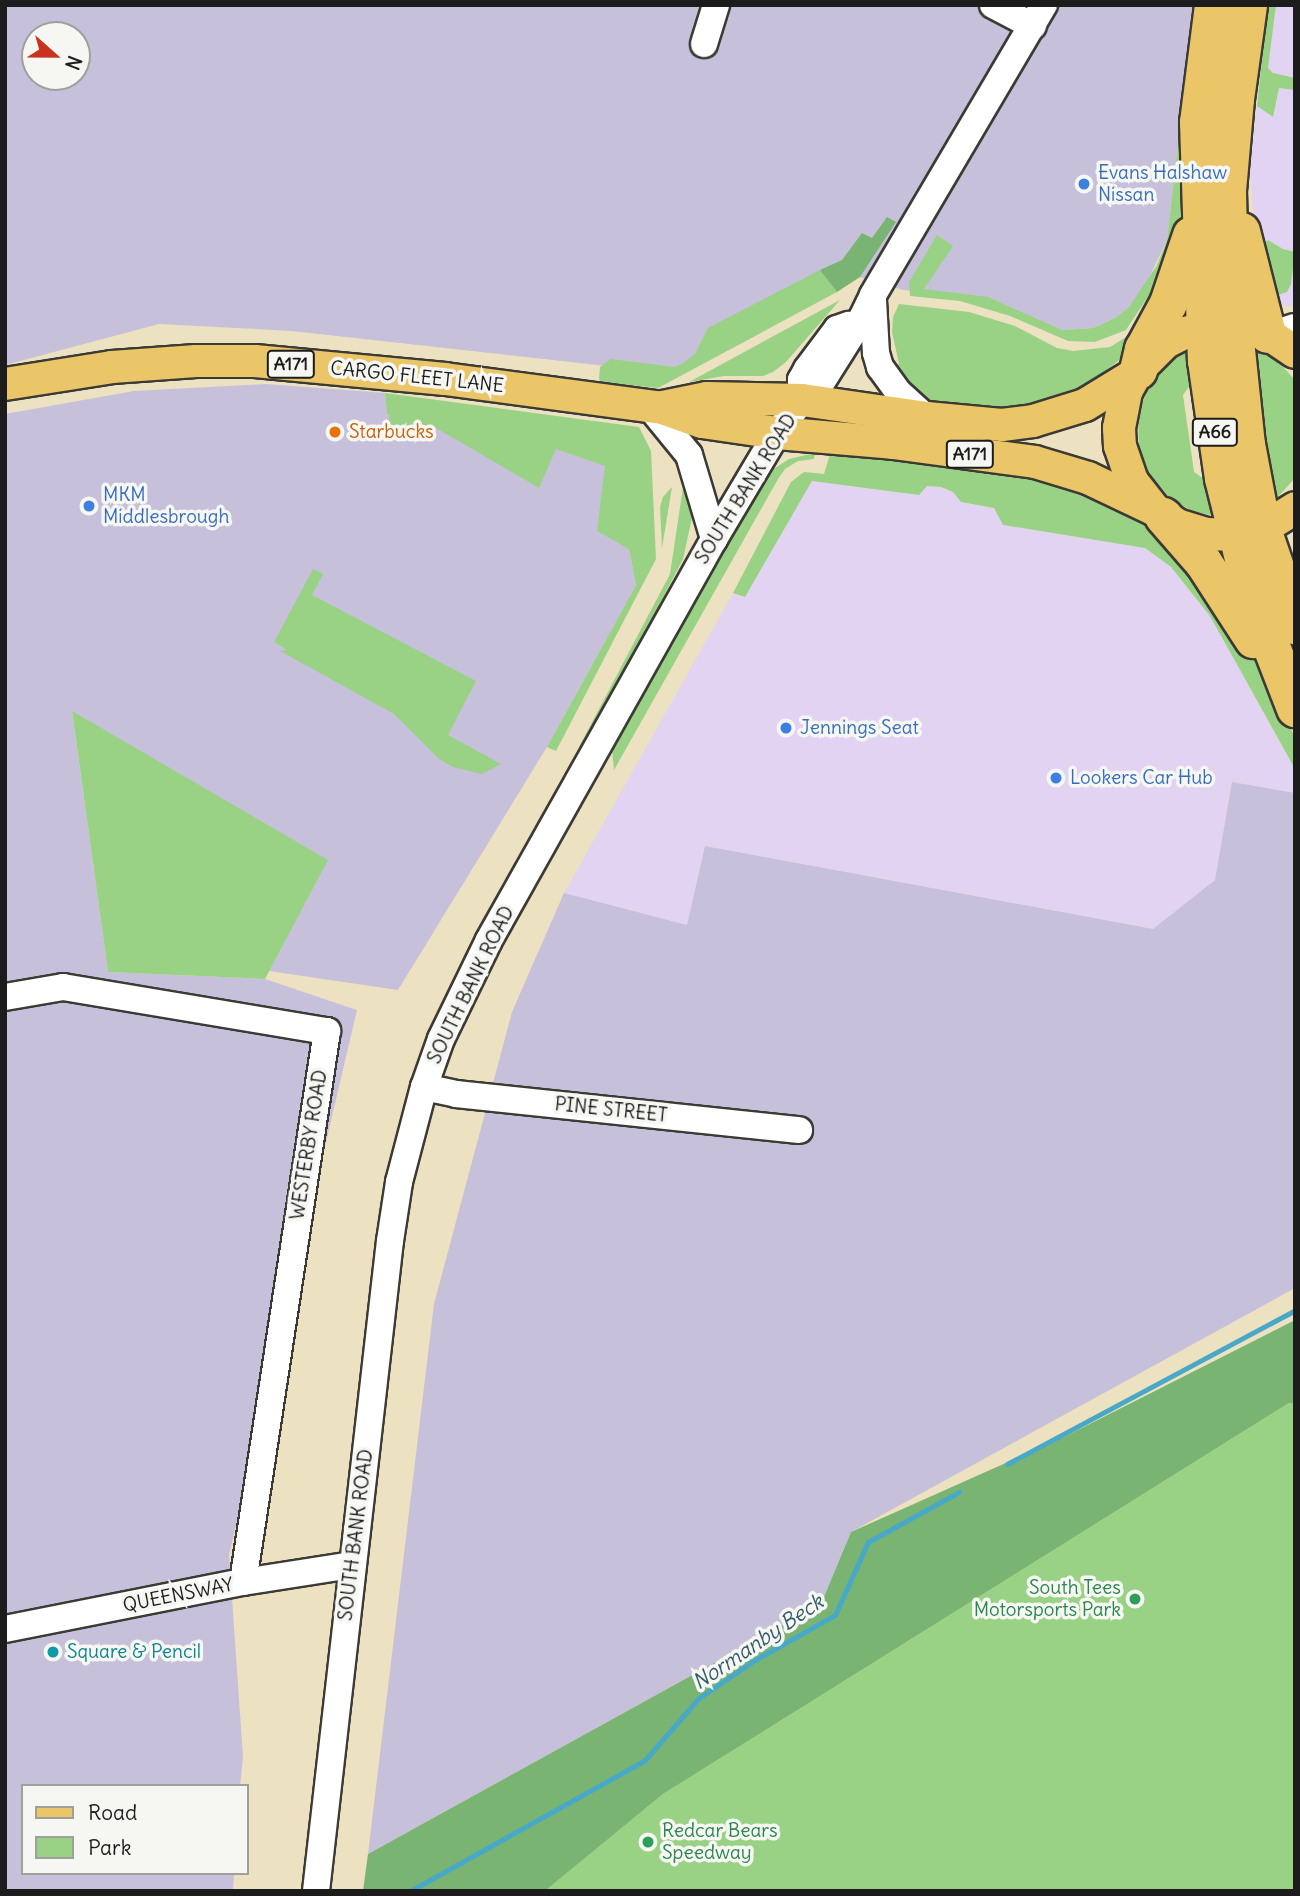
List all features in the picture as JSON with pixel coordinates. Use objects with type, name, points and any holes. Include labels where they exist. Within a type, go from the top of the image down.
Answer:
[{"type":"highway","name":"A66","points":[[1213,5],[1198,122],[1229,283],[1260,334],[1245,444],[1254,602],[1290,697]]},
{"type":"highway","name":"A66","points":[[1136,373],[1143,349],[1213,197],[1235,99],[1248,5]]},
{"type":"highway","name":"A66","points":[[1159,513],[1203,562],[1290,697]]},
{"type":"highway","name":"A66","points":[[1250,532],[1295,625]]},
{"type":"main road","points":[[1159,513],[1132,481],[1120,446],[1121,410],[1136,373],[1166,342],[1260,334]]},
{"type":"main road","name":"CARGO FLEET LANE","points":[[5,384],[135,365],[255,361],[446,379],[655,407],[702,422],[777,433],[893,443],[1035,462],[1087,478],[1206,534],[1250,532]]},
{"type":"main road","name":"CARGO FLEET LANE","points":[[655,407],[707,398],[802,400],[927,418],[1002,425],[1033,421],[1085,405],[1136,373]]},
{"type":"main road","points":[[1250,532],[1295,508]]},
{"type":"street","points":[[704,44],[716,5]]},
{"type":"street","points":[[993,5],[1039,16]]},
{"type":"street","name":"SOUTH BANK ROAD","points":[[316,1891],[352,1565],[399,1182],[424,1087],[441,1039],[489,940],[714,539],[777,433],[802,400],[816,391],[1039,16]]},
{"type":"street","points":[[868,307],[880,366],[898,392],[927,418]]},
{"type":"street","points":[[655,407],[689,455],[714,539]]},
{"type":"street","name":"WESTERBY ROAD","points":[[5,997],[63,987],[327,1031],[243,1582]]},
{"type":"street","name":"PINE STREET","points":[[424,1087],[456,1094],[799,1130]]},
{"type":"street","name":"QUEENSWAY","points":[[5,1629],[243,1582],[352,1565]]},
{"type":"shaded area","points":[[5,5],[1194,5],[1167,240],[1145,286],[1129,307],[1115,318],[1093,328],[1062,330],[978,297],[903,290],[855,276],[669,373],[292,331],[159,324],[5,365]]},
{"type":"shaded area","points":[[1268,5],[1295,5],[1295,307],[1284,306],[1266,289],[1257,266],[1250,169]]},
{"type":"shaded area","points":[[266,384],[385,393],[387,414],[609,441],[636,585],[547,747],[398,990],[269,971],[327,860],[72,712],[108,972],[265,979],[357,1010],[229,1555],[243,1757],[240,1784],[21,1784],[21,1875],[234,1875],[233,1891],[5,1891],[5,414],[134,391]]},
{"type":"shaded area","points":[[812,481],[918,495],[927,486],[941,487],[953,492],[961,502],[994,508],[1004,525],[1145,548],[1171,567],[1210,616],[1295,769],[1295,793],[1232,782],[1215,880],[1153,929],[705,846],[687,925],[564,893],[733,593],[745,597]]},
{"type":"shaded area","points":[[1232,782],[1295,793],[1295,1288],[851,1532],[821,1604],[368,1854],[434,1304],[512,1012],[564,893],[687,925],[705,846],[1153,929],[1215,880]]},
{"type":"green space","points":[[1194,5],[1202,5],[1181,232],[1159,280],[1126,330],[1095,342],[1068,341],[1010,316],[960,301],[910,296],[909,282],[937,235],[953,246],[924,289],[988,297],[1062,330],[1093,328],[1115,318],[1129,307],[1157,265],[1167,240]]},
{"type":"green space","points":[[1268,5],[1276,5],[1268,68],[1273,73],[1295,78],[1295,90],[1279,88],[1273,117],[1257,106]]},
{"type":"green space","points":[[887,217],[896,222],[860,277],[837,292],[820,270],[842,260],[862,233],[872,238]]},
{"type":"green space","points":[[1268,240],[1283,249],[1295,252],[1291,284],[1287,292],[1278,295],[1269,287],[1261,246]]},
{"type":"green space","points":[[820,270],[837,292],[658,388],[601,382],[599,379],[600,367],[611,359],[674,367],[682,364],[695,354],[708,328]]},
{"type":"green space","points":[[840,300],[786,362],[773,372],[763,376],[724,376],[689,382]]},
{"type":"green space","points":[[899,304],[969,312],[1015,326],[1057,348],[1073,351],[1110,347],[1139,329],[1133,344],[1117,362],[1088,384],[1055,402],[1016,412],[926,405],[907,390],[895,368],[899,364],[892,332],[893,317]]},
{"type":"green space","points":[[1247,345],[1276,359],[1295,380],[1295,478],[1276,499],[1270,496]]},
{"type":"green space","points":[[1189,349],[1194,380],[1183,395],[1194,472],[1210,483],[1215,516],[1192,511],[1171,499],[1146,470],[1139,450],[1138,416],[1149,384],[1175,357]]},
{"type":"green space","points":[[385,393],[639,427],[651,451],[656,559],[556,751],[547,747],[636,585],[629,549],[597,531],[605,466],[556,449],[539,488],[436,428],[386,427],[390,415],[387,414]]},
{"type":"green space","points":[[815,453],[814,459],[798,461],[785,469],[778,479],[614,770],[612,750],[769,472],[789,459]]},
{"type":"green space","points":[[830,454],[934,460],[1034,475],[1077,486],[1159,533],[1214,598],[1253,657],[1295,737],[1295,769],[1210,616],[1171,567],[1145,548],[1003,525],[994,508],[961,502],[953,492],[941,487],[927,486],[919,495],[812,481],[745,597],[733,593],[791,482],[804,472],[824,474]]},
{"type":"green space","points":[[684,481],[695,504],[683,559],[588,742],[579,747],[670,574]]},
{"type":"green space","points":[[672,487],[662,548],[660,507],[663,497]]},
{"type":"green space","points":[[313,569],[323,574],[312,595],[476,681],[448,735],[501,764],[482,774],[453,767],[439,759],[394,714],[280,651],[287,650],[274,642]]},
{"type":"green space","points":[[72,711],[328,860],[265,979],[108,972]]},
{"type":"green space","points":[[1295,1320],[1295,1404],[1289,1403],[663,1794],[545,1891],[363,1891],[368,1854],[821,1604],[851,1532],[1062,1438]]},
{"type":"green space","name":"South Tees Motorsports Park","points":[[1289,1403],[1295,1404],[1295,1891],[545,1891],[663,1794]]},
{"type":"waterway","name":"Normanby Beck","points":[[1007,1464],[1295,1310]]},
{"type":"waterway","name":"Normanby Beck","points":[[410,1891],[644,1761],[699,1698],[755,1660],[835,1615],[868,1542],[959,1492]]},
{"type":"place","name":"Evans Halshaw Nissan","points":[[1084,184]]},
{"type":"place","name":"Starbucks","points":[[335,432]]},
{"type":"place","name":"MKM Middlesbrough","points":[[89,506]]},
{"type":"place","name":"Jennings Seat","points":[[786,728]]},
{"type":"place","name":"Lookers Car Hub","points":[[1056,778]]},
{"type":"place","name":"South Tees Motorsports Park","points":[[1135,1599]]},
{"type":"place","name":"Square & Pencil","points":[[53,1652]]},
{"type":"place","name":"Redcar Bears Speedway","points":[[648,1842]]}]
